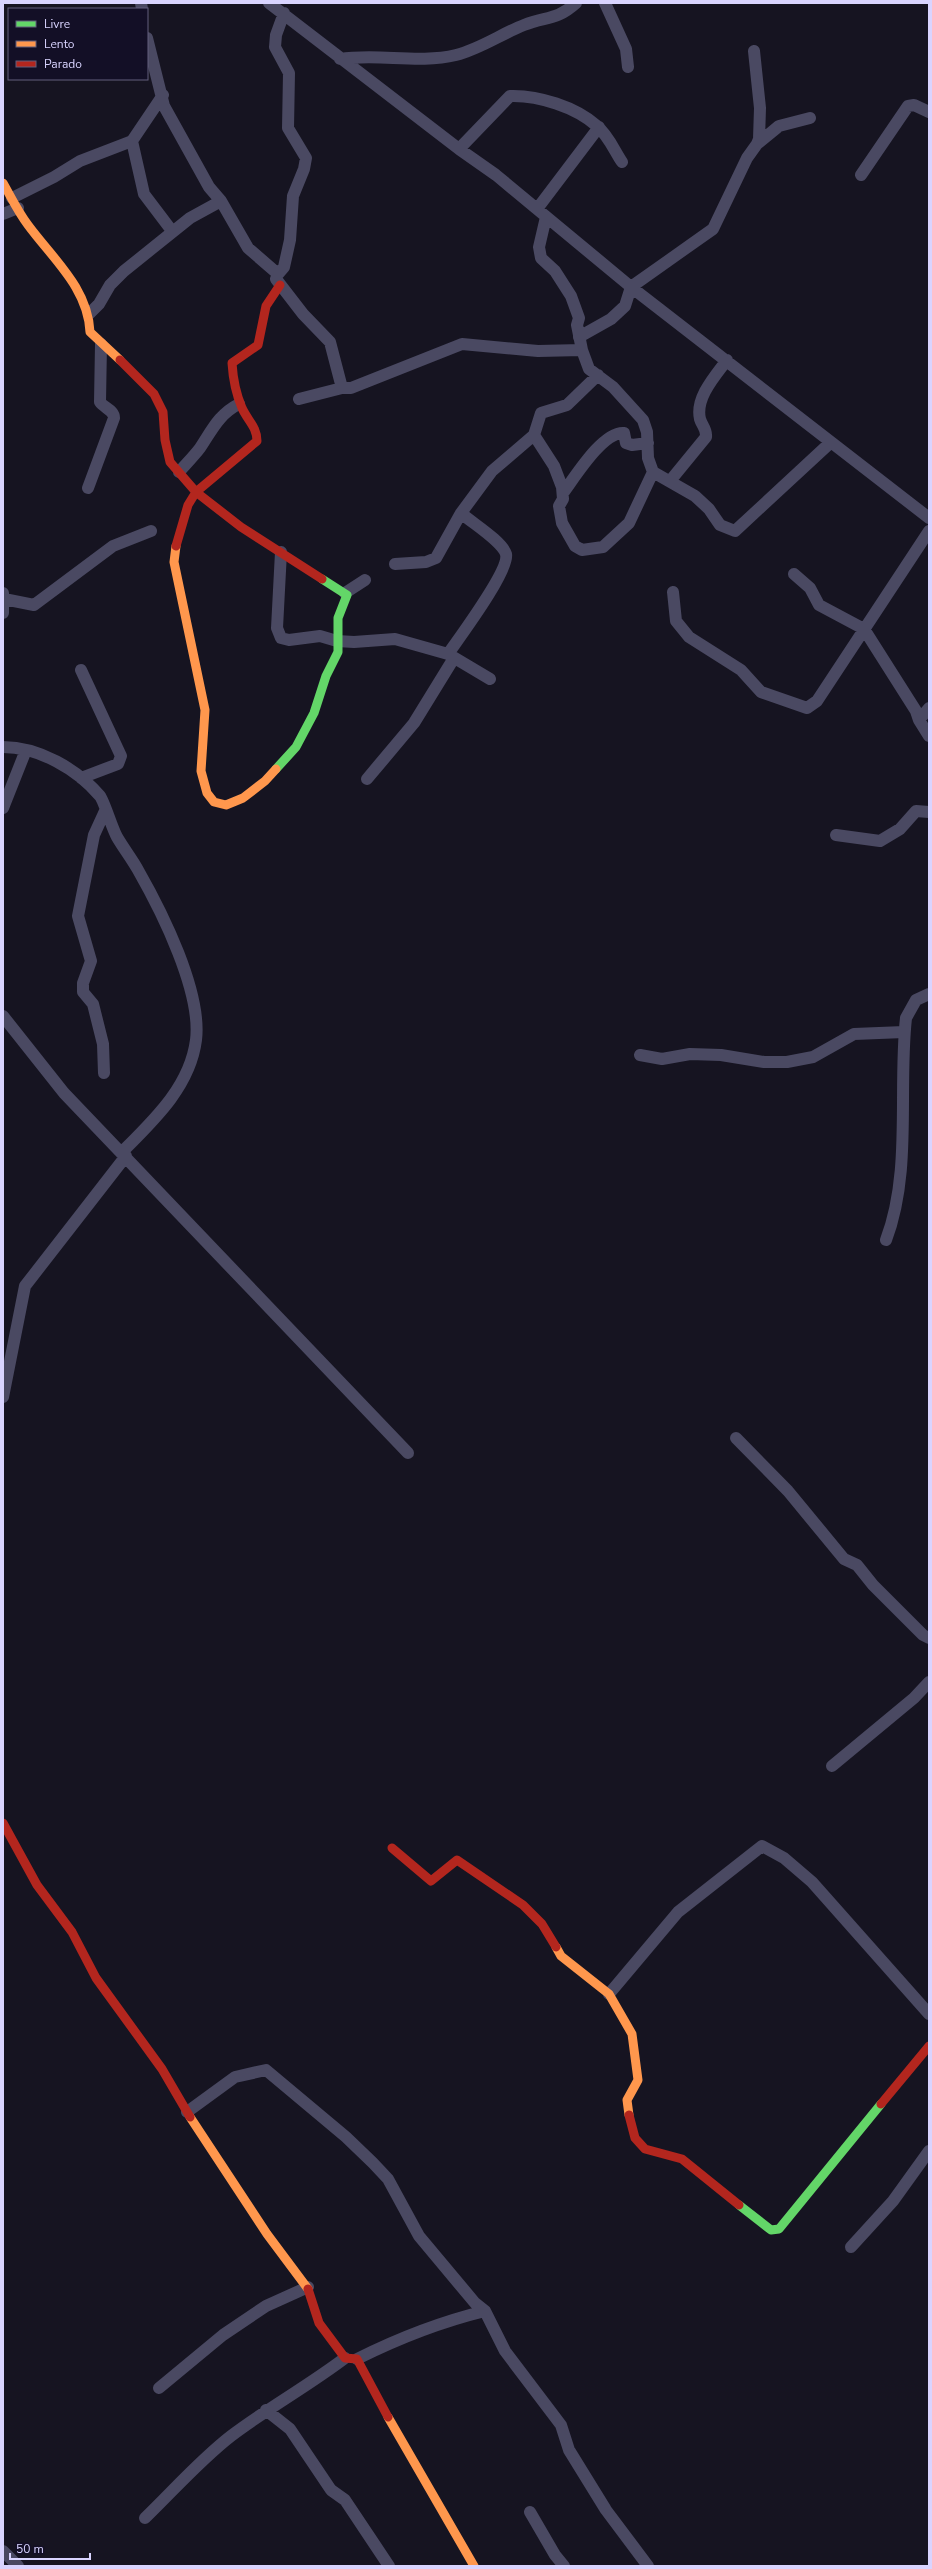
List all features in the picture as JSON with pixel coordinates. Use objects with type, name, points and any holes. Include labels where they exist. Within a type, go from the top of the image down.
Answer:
[{"type":"street","points":[[269,3],[284,13],[340,59],[459,149],[496,175],[631,287],[727,360],[830,443],[929,518]]},
{"type":"street","points":[[340,59],[355,57],[407,59],[456,55],[525,24],[562,15],[576,3]]},
{"type":"street","points":[[605,3],[625,46],[628,67]]},
{"type":"street","points":[[3,183],[27,224],[63,266],[89,314],[90,332],[154,394],[163,412],[164,440],[170,462],[196,492],[241,527],[347,595],[338,618],[338,652],[326,676],[314,713],[306,730],[289,755],[265,781],[243,798],[226,805],[214,802],[207,793],[201,771],[206,710],[193,660],[187,616],[174,562],[188,505],[196,492],[257,441],[257,430],[239,404],[233,361],[258,345],[266,306],[284,267],[290,240],[293,196],[304,169],[306,158],[288,128],[289,73],[275,47],[276,35],[284,13]]},
{"type":"street","points":[[148,42],[163,95],[164,106],[209,187],[221,202],[248,248],[279,280],[303,314],[330,342],[342,388]]},
{"type":"street","points":[[754,51],[760,108],[759,139],[757,144]]},
{"type":"street","points":[[3,214],[15,203],[80,161],[132,141],[163,95]]},
{"type":"street","points":[[459,149],[510,96],[526,96],[552,103],[590,120],[599,127],[622,162]]},
{"type":"street","points":[[861,175],[908,106],[914,105],[929,112]]},
{"type":"street","points":[[579,336],[610,319],[625,306],[631,287],[713,230],[747,158],[757,144],[779,126],[810,118]]},
{"type":"street","points":[[599,127],[541,213],[539,247],[541,258],[555,272],[571,296],[579,318],[577,325],[579,336],[589,369],[598,375],[638,412],[647,432],[648,458],[653,472],[703,502],[720,525],[735,531],[830,443]]},
{"type":"street","points":[[132,141],[144,194],[172,231]]},
{"type":"street","points":[[89,314],[99,304],[117,277],[172,231],[190,218],[221,202]]},
{"type":"street","points":[[88,488],[114,418],[112,411],[100,402],[101,344]]},
{"type":"street","points":[[299,400],[342,388],[352,388],[462,344],[538,351],[582,350]]},
{"type":"street","points":[[670,481],[706,437],[707,430],[700,419],[702,403],[707,387],[727,360]]},
{"type":"street","points":[[395,564],[426,562],[436,558],[461,513],[497,465],[516,453],[534,435],[541,413],[567,405],[598,375]]},
{"type":"street","points":[[179,472],[199,449],[215,423],[228,410],[239,404]]},
{"type":"street","points":[[648,443],[632,445],[626,443],[624,433],[614,436],[594,451],[564,492],[559,506],[562,523],[575,546],[582,550],[589,547],[601,548],[629,523],[653,472]]},
{"type":"street","points":[[534,435],[554,466],[564,492]]},
{"type":"street","points":[[367,779],[414,723],[505,564],[506,555],[502,546],[461,513]]},
{"type":"street","points":[[3,613],[4,596],[34,605],[113,546],[151,531]]},
{"type":"street","points":[[673,592],[676,621],[689,637],[740,670],[761,692],[802,707],[811,707],[929,531]]},
{"type":"street","points":[[281,552],[278,635],[289,640],[320,636],[337,641],[395,639],[451,656],[490,679]]},
{"type":"street","points":[[794,574],[810,588],[819,605],[864,629],[916,711],[919,720],[929,736]]},
{"type":"street","points":[[345,593],[366,580]]},
{"type":"street","points":[[81,670],[121,756],[118,764],[81,778]]},
{"type":"street","points":[[919,720],[929,708]]},
{"type":"street","points":[[3,747],[26,750],[58,762],[81,778],[102,798],[105,811],[117,837],[138,870],[188,978],[197,1021],[196,1040],[192,1056],[171,1100],[123,1155],[26,1286],[3,1397]]},
{"type":"street","points":[[3,808],[26,750]]},
{"type":"street","points":[[836,835],[880,841],[900,830],[924,811],[929,800]]},
{"type":"street","points":[[104,1073],[103,1044],[93,1004],[83,992],[83,983],[91,961],[78,916],[94,835],[105,811]]},
{"type":"street","points":[[886,1240],[896,1211],[900,1168],[904,1032],[906,1018],[913,1004],[919,998],[929,994]]},
{"type":"street","points":[[3,1016],[64,1093],[408,1453]]},
{"type":"street","points":[[640,1054],[662,1059],[690,1054],[721,1055],[764,1062],[787,1062],[813,1057],[861,1033],[904,1032]]},
{"type":"street","points":[[736,1438],[788,1492],[844,1559],[857,1565],[878,1590],[923,1635],[929,1638]]},
{"type":"street","points":[[832,1766],[914,1698],[929,1682]]},
{"type":"street","points":[[3,1823],[37,1885],[72,1932],[96,1978],[162,2069],[187,2112],[267,2234],[308,2287],[319,2323],[351,2359],[379,2402],[474,2566]]},
{"type":"street","points":[[609,1994],[678,1912],[762,1846],[784,1858],[812,1882],[929,2014]]},
{"type":"street","points":[[392,1848],[431,1881],[457,1860],[523,1905],[542,1924],[562,1956],[609,1994],[632,2034],[638,2080],[627,2100],[633,2124],[632,2131],[639,2144],[651,2152],[665,2153],[682,2160],[775,2231],[929,2046]]},
{"type":"street","points":[[187,2112],[235,2077],[260,2070],[271,2072],[346,2137],[373,2163],[388,2179],[419,2236],[475,2303],[485,2311],[505,2351],[561,2425],[569,2450],[606,2510],[648,2566]]},
{"type":"street","points":[[851,2247],[893,2201],[929,2151]]},
{"type":"street","points":[[159,2388],[223,2335],[266,2306],[308,2287]]},
{"type":"street","points":[[145,2518],[230,2437],[266,2410],[351,2359],[402,2337],[445,2321],[485,2311]]},
{"type":"street","points":[[266,2410],[290,2429],[331,2490],[345,2500],[388,2566]]},
{"type":"street","points":[[530,2512],[555,2555],[564,2566]]},
{"type":"street","points":[[3,2551],[18,2566]]},
{"type":"traffic: fast","points":[[276,769],[296,747],[314,713],[326,676],[338,652],[338,618],[347,595],[322,579]]},
{"type":"traffic: fast","points":[[739,2205],[771,2230],[779,2229],[881,2104]]},
{"type":"traffic: slow","points":[[3,183],[24,220],[68,275],[76,288],[88,316],[90,332],[120,360]]},
{"type":"traffic: slow","points":[[176,546],[174,562],[205,710],[201,771],[207,793],[214,802],[226,805],[243,798],[265,781],[276,769]]},
{"type":"traffic: slow","points":[[556,1947],[561,1956],[609,1994],[632,2034],[638,2080],[627,2100],[629,2115]]},
{"type":"traffic: slow","points":[[190,2117],[267,2234],[308,2289]]},
{"type":"traffic: slow","points":[[388,2417],[474,2566]]},
{"type":"traffic: jam","points":[[176,546],[188,505],[196,492],[257,441],[256,432],[244,413],[238,397],[232,363],[258,345],[266,306],[280,285]]},
{"type":"traffic: jam","points":[[120,360],[154,394],[163,412],[165,440],[170,462],[196,492],[241,527],[322,579]]},
{"type":"traffic: jam","points":[[3,1823],[37,1885],[72,1932],[96,1978],[162,2069],[190,2117]]},
{"type":"traffic: jam","points":[[392,1848],[431,1881],[457,1860],[523,1905],[542,1924],[556,1947]]},
{"type":"traffic: jam","points":[[881,2104],[929,2046]]},
{"type":"traffic: jam","points":[[629,2115],[635,2138],[645,2149],[682,2159],[739,2205]]},
{"type":"traffic: jam","points":[[308,2289],[319,2323],[345,2358],[357,2359],[388,2417]]}]
